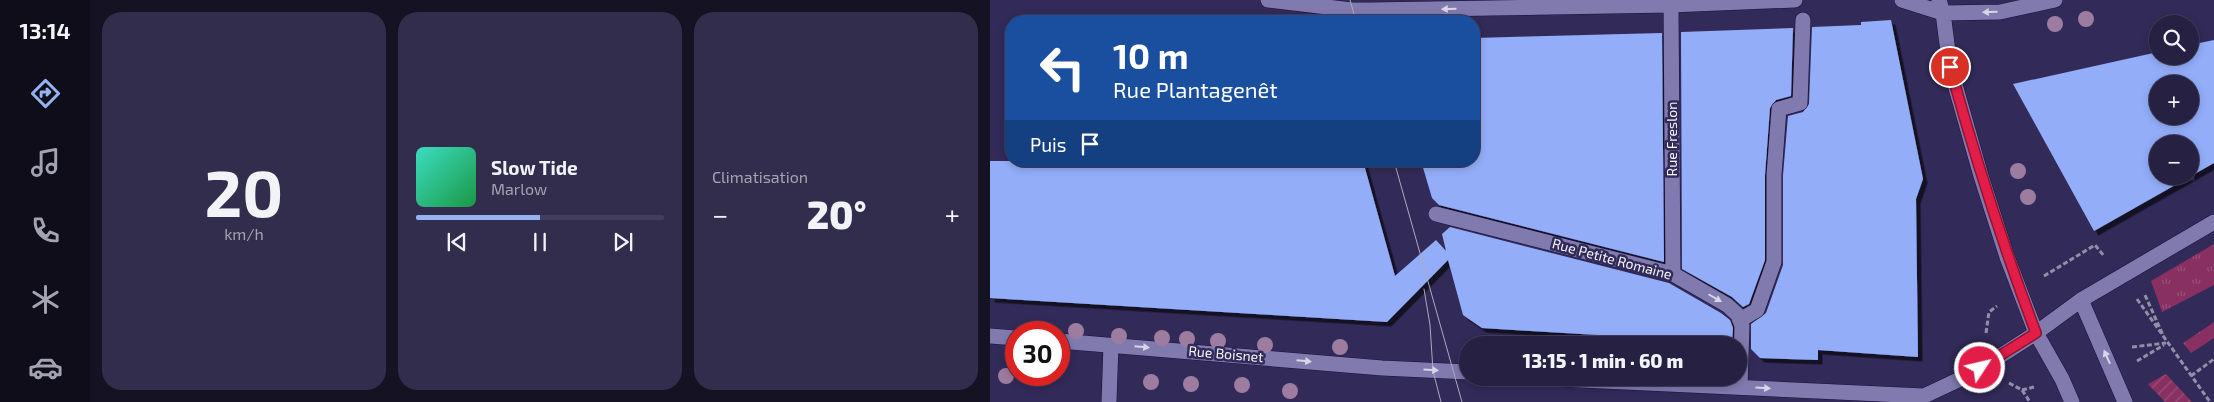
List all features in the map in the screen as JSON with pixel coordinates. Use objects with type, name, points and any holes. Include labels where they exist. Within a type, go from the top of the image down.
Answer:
[{"type":"street","points":[[1268,0],[1330,8],[1370,10],[1671,5],[1795,0]]},
{"type":"street","points":[[1902,0],[1941,7],[2000,12],[2055,0]]},
{"type":"street","name":"Rue Freslon","points":[[1671,5],[1673,274]]},
{"type":"street","points":[[1941,7],[1950,67],[1981,176],[2007,257],[2036,333],[2062,379],[2072,402]]},
{"type":"street","points":[[1740,387],[1740,320],[1757,310],[1774,262],[1774,176],[1780,109],[1800,103],[1803,20]]},
{"type":"street","name":"Rue Petite Romaine","points":[[1436,214],[1673,274],[1727,305],[1734,310],[1740,320]]},
{"type":"street","points":[[1718,386],[1924,396],[1978,371],[2036,333],[2081,300],[2214,222]]},
{"type":"street","points":[[2081,300],[2125,402]]},
{"type":"street","points":[[990,336],[1005,337]]},
{"type":"street","name":"Rue Boisnet","points":[[1070,342],[1459,372]]},
{"type":"street","points":[[1109,402],[1111,344]]},
{"type":"path","points":[[2143,290],[2166,343],[2210,402]]},
{"type":"path","points":[[2130,366],[2166,343]]},
{"type":"path","points":[[2191,376],[2214,359]]},
{"type":"green space","points":[[2214,244],[2214,285],[2162,312],[2151,281]]},
{"type":"green space","points":[[2214,322],[2214,338],[2191,353],[2183,343]]},
{"type":"green space","points":[[2166,374],[2192,402],[2165,402],[2148,384]]},
{"type":"building","points":[[1891,20],[1923,179],[1916,199],[1918,357],[1818,350],[1818,360],[1760,358],[1751,349],[1751,324],[1766,313],[1783,265],[1783,175],[1788,116],[1803,112],[1809,104],[1812,27],[1861,25],[1861,22]]},
{"type":"building","points":[[1793,28],[1791,96],[1776,100],[1770,108],[1765,175],[1765,260],[1749,304],[1743,307],[1732,297],[1682,269],[1681,32]]},
{"type":"building","points":[[1662,33],[1664,262],[1439,205],[1432,198],[1423,167],[1480,167],[1480,38]]},
{"type":"building","points":[[2214,40],[2214,163],[2199,172],[2199,135],[2149,135],[2149,185],[2175,185],[2094,231],[2013,84],[2149,54],[2149,65],[2199,65],[2199,43]]},
{"type":"building","points":[[990,161],[1005,161],[1005,167],[1365,167],[1395,276],[1436,240],[1446,251],[1442,234],[1450,227],[1669,283],[1721,313],[1730,320],[1733,328],[1732,336],[1615,336],[1482,328],[1463,315],[1448,260],[1387,322],[990,298]]},
{"type":"tram line","points":[[1350,0],[1354,15]]},
{"type":"tram line","points":[[1396,167],[1462,402]]},
{"type":"tram line","points":[[1424,289],[1430,325],[1433,371],[1441,402]]},
{"type":"route","points":[[1950,67],[1981,176],[2007,257],[2036,333],[1980,368]]}]
